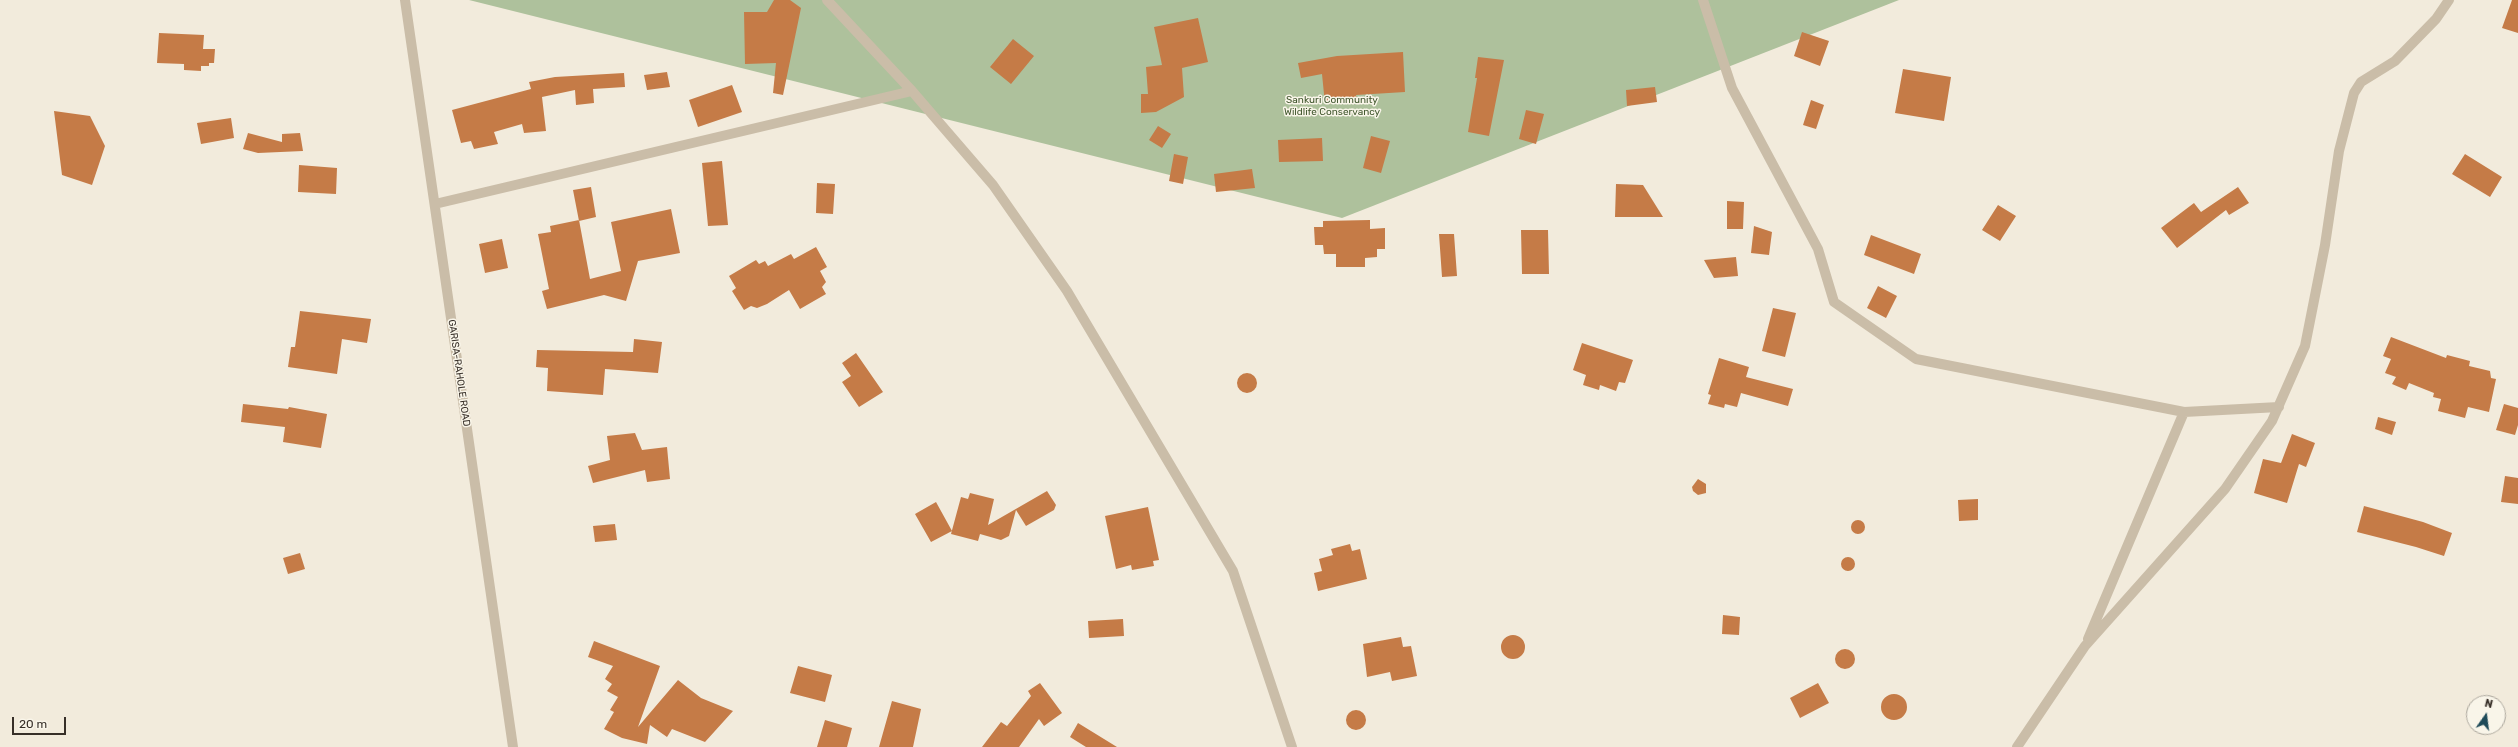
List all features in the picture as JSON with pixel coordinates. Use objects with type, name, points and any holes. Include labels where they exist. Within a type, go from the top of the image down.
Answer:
[{"type":"street","name":"GARISA-RAHOLE ROAD","points":[[405,0],[513,747]]},
{"type":"street","points":[[827,0],[912,91],[993,186],[1067,291],[1233,571],[1292,747]]},
{"type":"street","points":[[1703,0],[1732,88],[1818,249],[1834,302],[1916,359],[2184,412],[2279,407]]},
{"type":"street","points":[[2017,747],[2085,646],[2225,489],[2272,421],[2305,346],[2325,246],[2339,151],[2354,93],[2361,82],[2395,61],[2436,19],[2449,0]]},
{"type":"street","points":[[435,204],[912,91]]},
{"type":"street","points":[[2085,646],[2184,412]]},
{"type":"green space","name":"Sankuri Community Wildlife Conservancy","points":[[469,0],[1899,0],[1342,218]]},
{"type":"building","points":[[774,0],[790,0],[801,8],[783,95],[773,93],[776,63],[745,64],[744,12],[767,12]]},
{"type":"building","points":[[2512,0],[2518,0],[2518,33],[2502,28]]},
{"type":"building","points":[[1198,18],[1208,62],[1182,68],[1184,97],[1156,112],[1141,113],[1141,94],[1148,94],[1146,67],[1162,65],[1154,27]]},
{"type":"building","points":[[1802,32],[1829,41],[1820,66],[1794,56]]},
{"type":"building","points":[[159,33],[204,35],[203,49],[215,49],[214,63],[209,63],[209,66],[201,66],[201,71],[184,70],[184,64],[157,63]]},
{"type":"building","points":[[1013,39],[1034,56],[1011,84],[990,67]]},
{"type":"building","points":[[1403,52],[1405,92],[1356,95],[1357,100],[1325,104],[1322,74],[1301,78],[1298,63],[1337,56]]},
{"type":"building","points":[[1478,57],[1504,60],[1489,136],[1468,132],[1477,78],[1475,78]]},
{"type":"building","points":[[1903,69],[1951,77],[1944,121],[1895,113]]},
{"type":"building","points":[[667,72],[670,87],[647,90],[644,75]]},
{"type":"building","points":[[624,73],[625,87],[593,89],[594,103],[576,105],[575,90],[542,97],[546,131],[524,133],[522,124],[494,132],[498,144],[474,149],[471,141],[461,143],[452,110],[531,89],[529,82],[555,77]]},
{"type":"building","points":[[732,85],[742,112],[698,127],[689,100]]},
{"type":"building","points":[[1655,87],[1657,102],[1627,106],[1626,90]]},
{"type":"building","points":[[1811,100],[1824,105],[1816,129],[1803,125]]},
{"type":"building","points":[[1526,110],[1544,114],[1536,144],[1519,139]]},
{"type":"building","points":[[54,111],[90,116],[105,146],[92,185],[62,175]]},
{"type":"building","points":[[231,118],[234,138],[201,144],[197,123]]},
{"type":"building","points":[[1158,126],[1171,134],[1162,148],[1149,140]]},
{"type":"building","points":[[248,133],[282,142],[282,134],[300,133],[303,151],[258,153],[243,149]]},
{"type":"building","points":[[1371,136],[1390,141],[1381,173],[1363,168]]},
{"type":"building","points":[[1322,138],[1323,161],[1279,162],[1278,140]]},
{"type":"building","points":[[1174,154],[1188,157],[1183,184],[1169,181]]},
{"type":"building","points":[[2465,154],[2502,177],[2490,197],[2452,174]]},
{"type":"building","points":[[722,161],[728,225],[708,226],[702,163]]},
{"type":"building","points":[[299,165],[337,168],[336,194],[298,192]]},
{"type":"building","points":[[1252,169],[1255,188],[1216,192],[1214,174]]},
{"type":"building","points":[[817,183],[835,184],[833,214],[816,213]]},
{"type":"building","points":[[1616,184],[1643,185],[1663,217],[1615,217]]},
{"type":"building","points":[[591,187],[596,217],[579,221],[573,190]]},
{"type":"building","points":[[2238,187],[2249,203],[2229,215],[2226,210],[2177,248],[2161,228],[2194,203],[2201,212]]},
{"type":"building","points":[[1727,201],[1744,202],[1743,229],[1727,229]]},
{"type":"building","points":[[1998,205],[2016,216],[2000,241],[1982,230]]},
{"type":"building","points":[[671,209],[680,253],[638,261],[626,301],[604,295],[547,309],[542,291],[549,289],[538,234],[551,232],[550,226],[579,220],[590,279],[621,271],[611,222]]},
{"type":"building","points":[[1370,220],[1370,229],[1385,228],[1385,249],[1377,249],[1377,257],[1365,258],[1365,267],[1336,267],[1336,254],[1324,254],[1323,245],[1315,245],[1314,227],[1323,227],[1323,221]]},
{"type":"building","points":[[1754,226],[1772,232],[1769,255],[1751,253]]},
{"type":"building","points":[[1521,230],[1548,230],[1549,274],[1522,274]]},
{"type":"building","points":[[1439,234],[1454,234],[1457,276],[1442,277]]},
{"type":"building","points":[[1871,235],[1921,254],[1914,274],[1864,255]]},
{"type":"building","points":[[502,239],[508,268],[485,273],[479,244]]},
{"type":"building","points":[[816,247],[827,267],[820,271],[826,282],[822,287],[826,294],[800,309],[789,290],[767,304],[757,308],[751,306],[744,310],[732,291],[736,288],[729,276],[756,260],[759,264],[765,261],[768,266],[791,254],[794,259]]},
{"type":"building","points":[[1736,257],[1738,276],[1714,278],[1704,260]]},
{"type":"building","points":[[1878,286],[1897,296],[1886,318],[1867,308]]},
{"type":"building","points":[[1773,308],[1796,313],[1785,357],[1762,351]]},
{"type":"building","points":[[300,311],[371,319],[367,343],[342,339],[337,374],[288,367],[291,347],[295,347]]},
{"type":"building","points":[[2391,337],[2446,358],[2447,355],[2470,361],[2469,366],[2490,371],[2491,378],[2496,379],[2489,412],[2468,407],[2465,418],[2438,411],[2441,399],[2433,397],[2434,393],[2409,383],[2406,390],[2392,384],[2396,377],[2385,373],[2391,359],[2383,356]]},
{"type":"building","points":[[634,339],[662,342],[658,373],[605,369],[603,395],[547,391],[548,368],[536,367],[537,350],[633,352]]},
{"type":"building","points":[[1582,343],[1633,360],[1625,383],[1619,382],[1616,391],[1600,385],[1599,390],[1583,385],[1586,375],[1573,370]]},
{"type":"building","points":[[856,353],[883,392],[859,407],[842,382],[851,376],[842,363]]},
{"type":"building","points":[[1719,358],[1749,367],[1746,377],[1793,389],[1788,406],[1741,393],[1737,407],[1725,404],[1724,408],[1708,404],[1711,395],[1708,394]]},
{"type":"building","points":[[1247,373],[1254,376],[1257,383],[1254,390],[1247,393],[1240,390],[1237,383],[1240,376]]},
{"type":"building","points":[[243,404],[288,409],[289,407],[327,414],[321,448],[283,442],[285,427],[241,422]]},
{"type":"building","points":[[2504,404],[2518,408],[2518,425],[2515,435],[2496,430]]},
{"type":"building","points":[[2378,417],[2396,422],[2392,435],[2375,429]]},
{"type":"building","points":[[635,433],[642,450],[667,447],[670,479],[647,482],[645,470],[593,483],[588,466],[610,460],[607,436]]},
{"type":"building","points":[[2292,434],[2315,443],[2306,467],[2299,464],[2287,503],[2254,493],[2263,459],[2281,463]]},
{"type":"building","points":[[2505,476],[2518,478],[2518,504],[2501,502]]},
{"type":"building","points":[[1698,479],[1706,484],[1706,493],[1698,495],[1693,491],[1692,487]]},
{"type":"building","points":[[1047,491],[1056,505],[1054,510],[1026,526],[1016,510],[1009,536],[1001,540],[980,534],[978,541],[951,534],[961,497],[968,499],[970,493],[994,499],[988,525]]},
{"type":"building","points":[[1978,499],[1978,520],[1959,521],[1958,500]]},
{"type":"building","points":[[936,502],[952,531],[931,542],[915,514]]},
{"type":"building","points":[[2364,506],[2423,522],[2452,533],[2444,556],[2416,547],[2357,532]]},
{"type":"building","points":[[1148,507],[1159,560],[1153,561],[1154,566],[1132,570],[1131,565],[1116,569],[1105,516]]},
{"type":"building","points":[[1855,520],[1861,520],[1865,524],[1865,530],[1861,534],[1855,534],[1851,530],[1851,524]]},
{"type":"building","points":[[615,524],[617,540],[595,542],[593,526]]},
{"type":"building","points":[[1350,544],[1352,551],[1360,549],[1367,579],[1318,591],[1314,573],[1322,571],[1319,559],[1333,555],[1331,549]]},
{"type":"building","points":[[300,553],[305,569],[288,574],[283,558]]},
{"type":"building","points":[[1845,557],[1851,557],[1855,561],[1855,567],[1851,571],[1845,571],[1841,567],[1841,561]]},
{"type":"building","points":[[1723,615],[1740,617],[1739,635],[1722,634]]},
{"type":"building","points":[[1123,619],[1124,636],[1089,638],[1088,621]]},
{"type":"building","points":[[1513,635],[1518,636],[1524,642],[1524,652],[1518,658],[1513,659],[1508,658],[1502,652],[1501,647],[1502,642],[1508,636]]},
{"type":"building","points":[[1401,637],[1403,647],[1411,646],[1417,676],[1392,681],[1390,672],[1367,677],[1363,644]]},
{"type":"building","points":[[594,641],[660,666],[638,727],[678,680],[701,698],[733,711],[705,742],[672,729],[667,737],[650,725],[647,744],[622,738],[604,729],[614,712],[610,710],[618,697],[607,691],[612,684],[605,679],[613,666],[588,657]]},
{"type":"building","points":[[1841,649],[1849,649],[1855,655],[1855,663],[1849,669],[1841,669],[1835,663],[1835,655]]},
{"type":"building","points":[[798,666],[832,675],[825,702],[790,693]]},
{"type":"building","points":[[1040,683],[1062,713],[1044,726],[1039,719],[1019,747],[982,747],[1001,722],[1007,726],[1031,696],[1028,691]]},
{"type":"building","points":[[1818,683],[1829,703],[1800,718],[1790,698]]},
{"type":"building","points":[[1894,694],[1903,698],[1907,707],[1903,716],[1894,720],[1885,716],[1881,707],[1885,698]]},
{"type":"building","points":[[892,701],[921,709],[913,747],[879,747]]},
{"type":"building","points":[[1356,710],[1363,713],[1366,720],[1363,727],[1356,730],[1349,727],[1346,720],[1349,713]]},
{"type":"building","points":[[825,720],[852,728],[847,747],[817,747]]},
{"type":"building","points":[[1078,723],[1117,747],[1086,747],[1070,737]]}]
